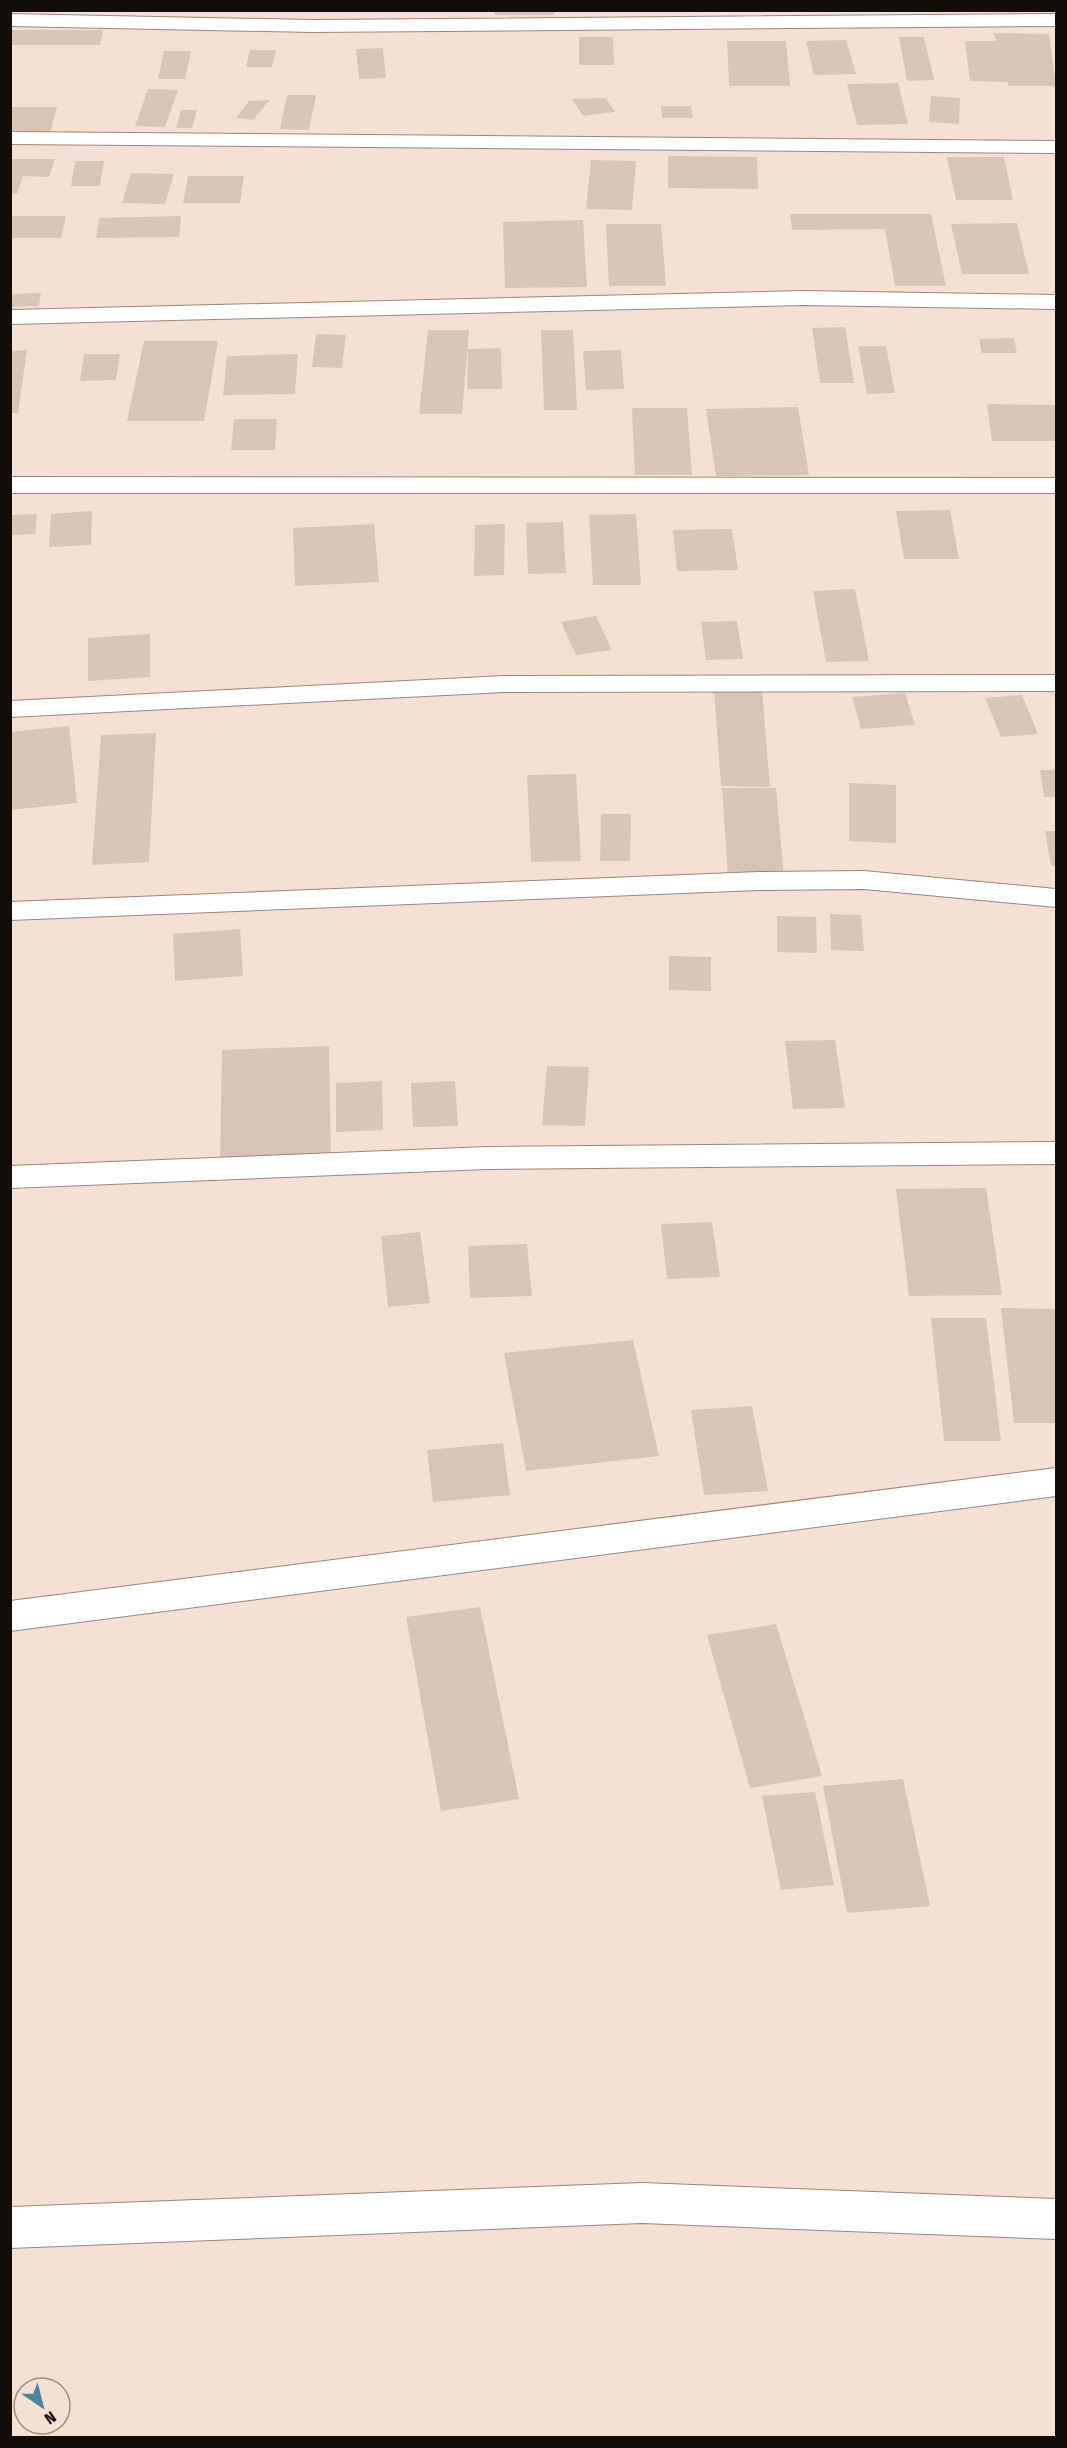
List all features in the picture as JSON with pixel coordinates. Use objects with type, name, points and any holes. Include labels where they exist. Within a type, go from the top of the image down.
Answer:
[{"type":"street","points":[[10,20],[322,26],[1056,20]]},
{"type":"street","points":[[10,138],[1056,147]]},
{"type":"street","points":[[10,317],[803,298],[1056,302]]},
{"type":"street","points":[[10,485],[1056,486]]},
{"type":"street","points":[[10,710],[504,684],[1056,683]]},
{"type":"street","points":[[10,911],[759,881],[864,880],[1056,898]]},
{"type":"street","points":[[10,1177],[487,1158],[1056,1153]]},
{"type":"street","points":[[10,1616],[1056,1482]]},
{"type":"street","points":[[10,2228],[642,2204],[1056,2219]]},
{"type":"building","points":[[495,10],[554,10],[554,15],[494,15]]},
{"type":"building","points":[[10,30],[103,30],[100,45],[10,45]]},
{"type":"building","points":[[994,33],[1049,34],[1056,86],[1008,86],[1008,82],[970,81],[965,41],[996,41]]},
{"type":"building","points":[[579,37],[613,37],[614,65],[579,65]]},
{"type":"building","points":[[899,37],[924,37],[934,80],[907,81]]},
{"type":"building","points":[[846,40],[856,74],[814,75],[806,41]]},
{"type":"building","points":[[727,41],[786,41],[790,86],[729,86]]},
{"type":"building","points":[[383,48],[386,78],[359,79],[356,49]]},
{"type":"building","points":[[250,50],[276,50],[272,67],[246,67]]},
{"type":"building","points":[[164,51],[191,51],[185,79],[158,79]]},
{"type":"building","points":[[898,83],[908,124],[857,125],[847,84]]},
{"type":"building","points":[[148,89],[178,90],[165,127],[135,126]]},
{"type":"building","points":[[287,95],[316,95],[309,130],[280,129]]},
{"type":"building","points":[[931,96],[960,98],[959,124],[929,122]]},
{"type":"building","points":[[606,98],[615,112],[583,116],[572,99]]},
{"type":"building","points":[[270,100],[253,120],[236,118],[249,101]]},
{"type":"building","points":[[661,106],[691,106],[693,118],[662,118]]},
{"type":"building","points":[[10,107],[57,107],[50,133],[10,133]]},
{"type":"building","points":[[181,110],[197,110],[192,128],[176,128]]},
{"type":"building","points":[[668,156],[757,157],[758,189],[668,188]]},
{"type":"building","points":[[947,157],[1004,157],[1013,200],[956,200]]},
{"type":"building","points":[[10,159],[55,159],[49,177],[23,176],[17,194],[10,194]]},
{"type":"building","points":[[591,160],[636,161],[632,210],[586,209]]},
{"type":"building","points":[[75,161],[104,161],[100,186],[71,186]]},
{"type":"building","points":[[131,173],[174,174],[165,204],[122,203]]},
{"type":"building","points":[[188,176],[244,176],[240,203],[183,203]]},
{"type":"building","points":[[790,214],[931,214],[946,286],[895,286],[885,229],[792,230]]},
{"type":"building","points":[[10,216],[66,216],[61,238],[10,238]]},
{"type":"building","points":[[181,216],[179,237],[96,238],[99,218]]},
{"type":"building","points":[[583,220],[587,287],[505,288],[503,222]]},
{"type":"building","points":[[1017,223],[1029,274],[962,274],[951,224]]},
{"type":"building","points":[[606,224],[661,224],[666,286],[609,286]]},
{"type":"building","points":[[41,293],[39,306],[10,307],[10,294]]},
{"type":"building","points":[[845,327],[854,383],[820,383],[812,328]]},
{"type":"building","points":[[428,330],[469,330],[462,414],[419,414]]},
{"type":"building","points":[[541,330],[573,330],[577,410],[544,410]]},
{"type":"building","points":[[316,334],[346,335],[342,368],[312,367]]},
{"type":"building","points":[[1014,338],[1017,353],[982,353],[979,339]]},
{"type":"building","points":[[144,341],[218,341],[204,421],[127,421]]},
{"type":"building","points":[[858,346],[886,346],[895,393],[867,394]]},
{"type":"building","points":[[501,348],[502,389],[467,389],[468,349]]},
{"type":"building","points":[[27,350],[18,413],[10,413],[10,351]]},
{"type":"building","points":[[621,350],[624,389],[586,390],[583,351]]},
{"type":"building","points":[[84,354],[120,354],[116,380],[80,381]]},
{"type":"building","points":[[298,354],[295,394],[223,395],[227,356]]},
{"type":"building","points":[[987,404],[1056,405],[1056,441],[992,441]]},
{"type":"building","points":[[798,407],[809,475],[716,476],[706,409]]},
{"type":"building","points":[[632,408],[687,408],[692,475],[635,475]]},
{"type":"building","points":[[234,419],[277,419],[275,450],[231,450]]},
{"type":"building","points":[[950,510],[959,559],[904,559],[896,511]]},
{"type":"building","points":[[92,511],[91,545],[49,547],[51,514]]},
{"type":"building","points":[[37,514],[35,534],[10,535],[10,515]]},
{"type":"building","points":[[636,514],[641,585],[593,585],[589,515]]},
{"type":"building","points":[[563,522],[566,573],[528,574],[526,523]]},
{"type":"building","points":[[374,524],[379,582],[295,586],[293,528]]},
{"type":"building","points":[[505,524],[504,575],[474,576],[475,525]]},
{"type":"building","points":[[732,529],[738,570],[677,571],[673,530]]},
{"type":"building","points":[[855,589],[869,661],[826,662],[813,591]]},
{"type":"building","points":[[596,616],[612,650],[576,655],[561,622]]},
{"type":"building","points":[[737,621],[743,659],[706,660],[701,622]]},
{"type":"building","points":[[150,634],[150,677],[88,681],[88,638]]},
{"type":"building","points":[[714,689],[762,689],[770,787],[721,786]]},
{"type":"building","points":[[905,693],[915,725],[861,729],[852,697]]},
{"type":"building","points":[[1022,695],[1038,734],[1001,737],[985,698]]},
{"type":"building","points":[[69,726],[77,803],[10,810],[10,732]]},
{"type":"building","points":[[156,733],[149,862],[92,865],[101,735]]},
{"type":"building","points":[[1040,770],[1056,770],[1056,797],[1044,797]]},
{"type":"building","points":[[576,774],[581,861],[531,862],[527,775]]},
{"type":"building","points":[[849,783],[896,785],[896,843],[849,841]]},
{"type":"building","points":[[722,788],[776,788],[784,877],[728,877]]},
{"type":"building","points":[[601,814],[631,814],[630,861],[600,861]]},
{"type":"building","points":[[1045,831],[1056,831],[1056,866],[1051,866]]},
{"type":"building","points":[[830,914],[861,915],[864,951],[831,950]]},
{"type":"building","points":[[777,916],[816,917],[817,953],[777,952]]},
{"type":"building","points":[[240,929],[243,976],[175,981],[173,934]]},
{"type":"building","points":[[669,956],[711,957],[711,991],[669,990]]},
{"type":"building","points":[[835,1040],[845,1108],[793,1109],[785,1041]]},
{"type":"building","points":[[329,1046],[331,1159],[220,1163],[222,1050]]},
{"type":"building","points":[[547,1066],[589,1067],[585,1126],[542,1125]]},
{"type":"building","points":[[382,1081],[383,1130],[336,1132],[336,1083]]},
{"type":"building","points":[[455,1081],[458,1126],[413,1127],[411,1083]]},
{"type":"building","points":[[986,1188],[1002,1295],[909,1296],[896,1189]]},
{"type":"building","points":[[712,1222],[720,1277],[667,1279],[661,1224]]},
{"type":"building","points":[[420,1232],[430,1303],[388,1307],[381,1236]]},
{"type":"building","points":[[527,1244],[532,1296],[470,1298],[468,1246]]},
{"type":"building","points":[[1001,1308],[1056,1309],[1056,1423],[1014,1423]]},
{"type":"building","points":[[931,1318],[986,1318],[1001,1441],[944,1441]]},
{"type":"building","points":[[633,1340],[659,1456],[526,1471],[504,1353]]},
{"type":"building","points":[[752,1406],[768,1491],[704,1495],[691,1410]]},
{"type":"building","points":[[503,1443],[510,1495],[433,1502],[427,1450]]},
{"type":"building","points":[[480,1607],[519,1799],[441,1811],[406,1617]]},
{"type":"building","points":[[776,1624],[822,1776],[750,1788],[707,1635]]},
{"type":"building","points":[[903,1779],[930,1906],[847,1913],[823,1786]]},
{"type":"building","points":[[815,1792],[834,1885],[781,1890],[762,1796]]}]
